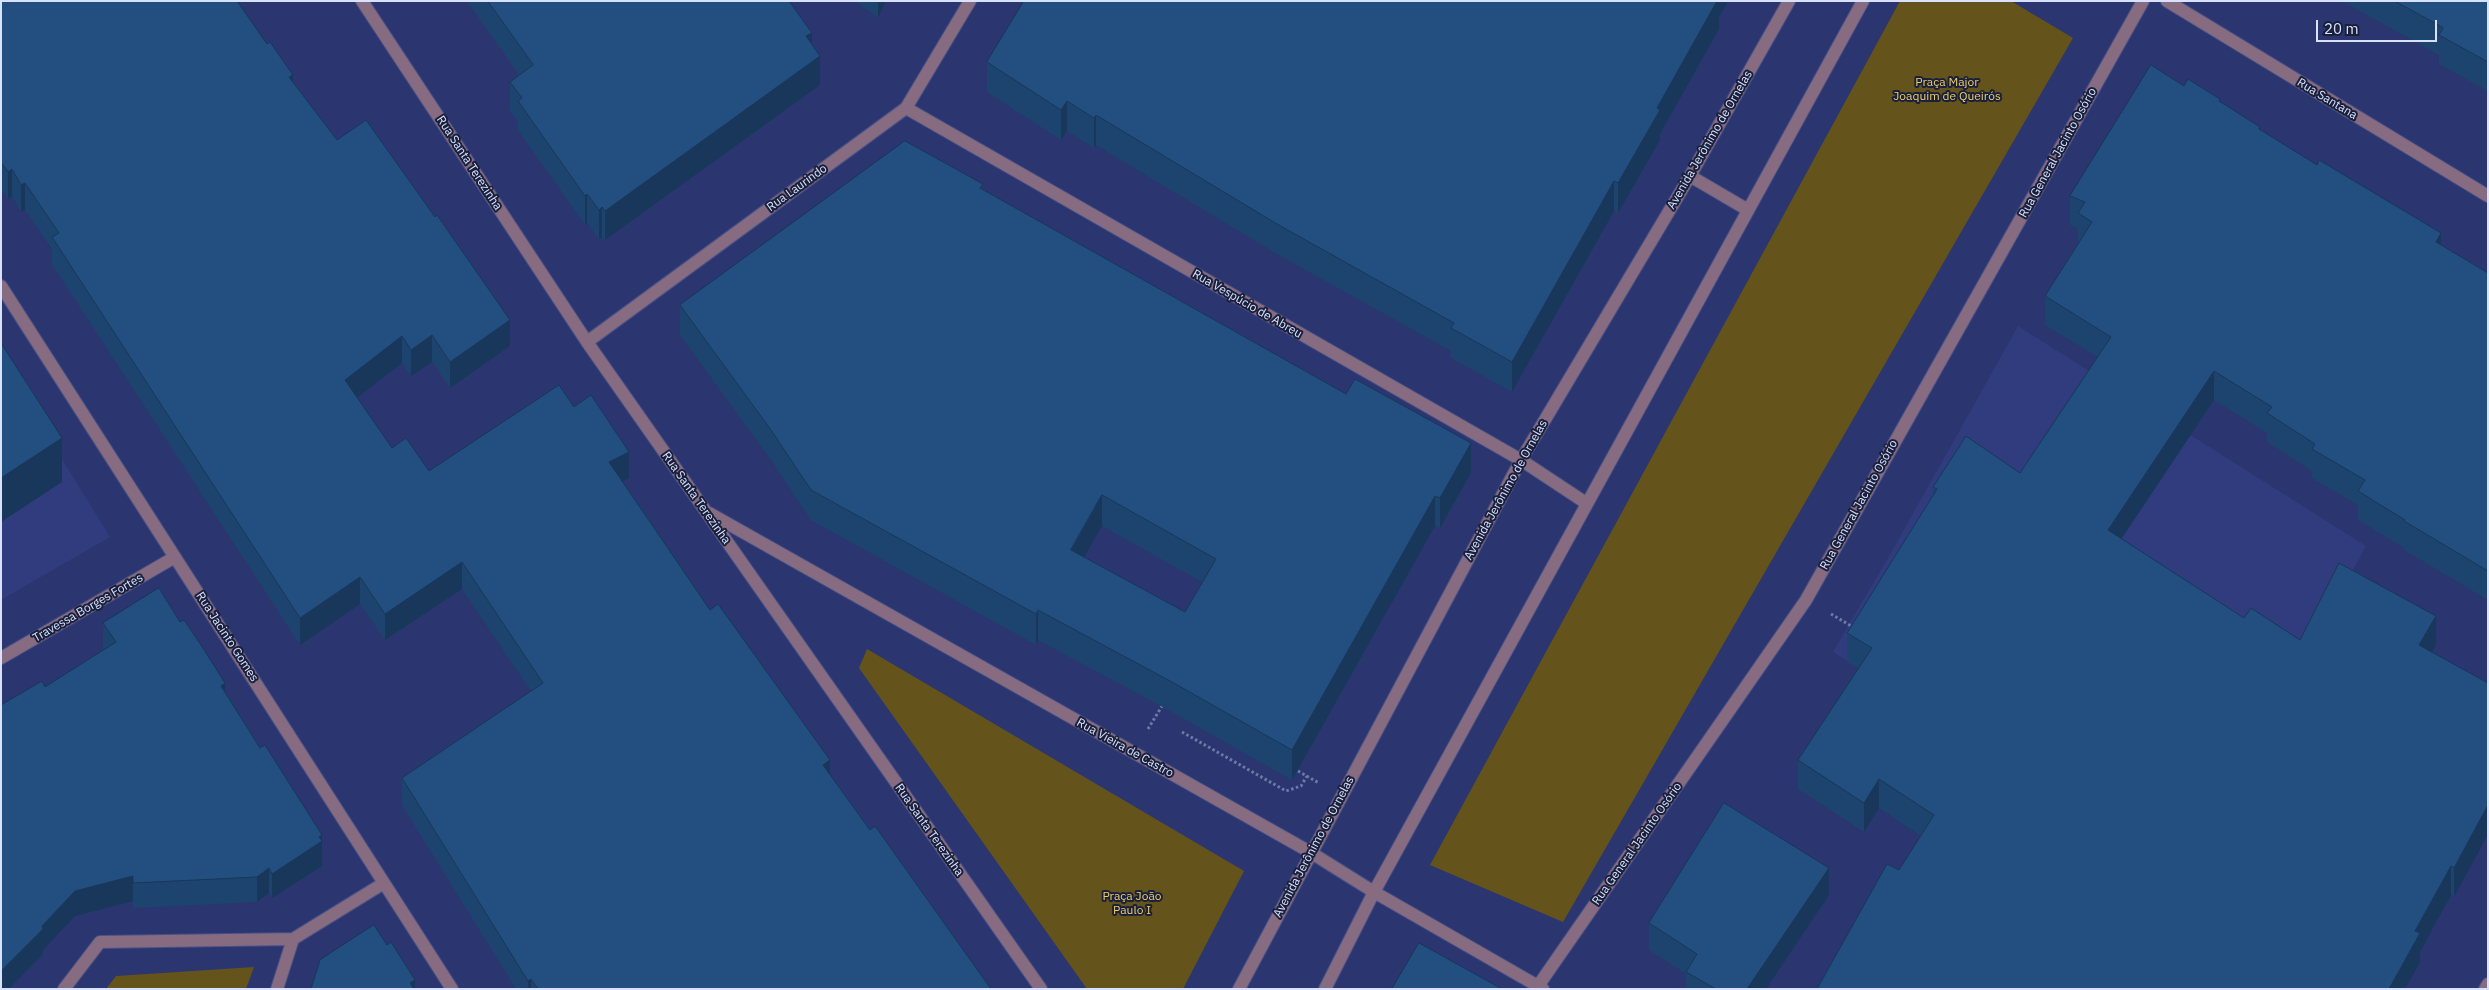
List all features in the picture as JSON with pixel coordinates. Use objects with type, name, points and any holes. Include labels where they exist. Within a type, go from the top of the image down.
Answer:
[{"type":"street","name":"Rua Santa Terezinha","points":[[362,1],[587,342],[1041,989]]},
{"type":"street","name":"Rua Laurindo","points":[[587,342],[906,108],[970,1]]},
{"type":"street","name":"Avenida Jerônimo de Ornelas","points":[[1240,989],[1310,852],[1521,460],[1690,176],[1789,1]]},
{"type":"street","points":[[1325,989],[1374,892],[1863,1]]},
{"type":"street","name":"Rua General Jacinto Osório","points":[[1541,988],[1806,600],[2143,1]]},
{"type":"street","name":"Rua Santana","points":[[2167,1],[2488,196]]},
{"type":"street","name":"Rua Vespúcio de Abreu","points":[[906,108],[1521,460],[1586,503]]},
{"type":"street","points":[[1690,176],[1748,210]]},
{"type":"street","name":"Rua Jacinto Gomes","points":[[1,286],[452,989]]},
{"type":"street","name":"Rua Vieira de Castro","points":[[704,511],[1310,852],[1374,892],[1541,988]]},
{"type":"street","name":"Travessa Borges Fortes","points":[[1,658],[175,557]]},
{"type":"street","points":[[64,989],[100,942],[293,939],[384,883]]},
{"type":"street","points":[[276,989],[293,939]]},
{"type":"street","points":[[2485,989],[2488,984]]},
{"type":"path","points":[[1806,600],[1857,630]]},
{"type":"path","points":[[1182,732],[1286,791],[1301,786],[1307,776]]},
{"type":"shaded area","points":[[2018,326],[2366,546],[2325,621],[2138,839],[1833,652]]},
{"type":"shaded area","points":[[1,360],[110,537],[1,600]]},
{"type":"green space","name":"Praça Major Joaquim de Queirós","points":[[1900,1],[2011,1],[2073,38],[1563,922],[1430,865]]},
{"type":"green space","name":"Praça João Paulo I","points":[[867,649],[1244,871],[1183,989],[1087,989],[859,668]]},
{"type":"green space","points":[[254,967],[246,989],[106,989],[116,976]]},
{"type":"building","points":[[1,1],[237,1],[267,44],[270,42],[293,75],[289,77],[337,140],[366,120],[435,217],[437,215],[510,320],[450,362],[432,335],[411,350],[402,336],[345,380],[392,448],[406,438],[429,471],[559,385],[574,407],[591,395],[629,452],[609,462],[710,610],[718,604],[830,760],[823,765],[870,830],[875,826],[991,989],[538,989],[531,979],[528,981],[402,778],[543,683],[462,562],[385,614],[360,577],[300,618],[52,237],[59,233],[25,183],[21,185],[12,169],[8,172],[1,162]]},
{"type":"building","points":[[488,1],[789,1],[812,33],[806,36],[820,56],[605,211],[602,207],[599,210],[587,194],[585,196],[518,101],[522,98],[510,82],[533,65]]},
{"type":"building","points":[[1024,1],[1717,1],[1657,108],[1660,110],[1618,183],[1614,181],[1512,362],[1451,328],[1454,323],[1277,224],[1096,115],[1094,118],[1067,101],[1061,110],[987,62]]},
{"type":"building","points":[[2395,1],[2488,1],[2488,62],[2439,35],[2443,28]]},
{"type":"building","points":[[2151,65],[2184,86],[2188,79],[2260,127],[2259,129],[2317,165],[2319,160],[2441,233],[2436,242],[2488,273],[2488,571],[2358,491],[2365,480],[2312,449],[2315,444],[2267,413],[2272,407],[2214,371],[2108,530],[2244,618],[2251,608],[2300,640],[2339,563],[2436,616],[2419,645],[2488,683],[2488,805],[2454,868],[2451,866],[2415,931],[2420,933],[2389,989],[1817,989],[1887,864],[1899,870],[1934,815],[1879,779],[1864,803],[1798,760],[1872,648],[1847,633],[1937,489],[1933,487],[1966,436],[2020,473],[2111,337],[2045,296],[2092,222],[2078,213],[2085,202],[2070,196]]},
{"type":"building","points":[[905,141],[983,184],[980,188],[1346,394],[1355,379],[1471,443],[1440,498],[1435,496],[1292,750],[1172,682],[1038,610],[1036,614],[811,490],[771,430],[680,305]],"holes":[[[1102,495],[1216,559],[1185,612],[1071,550]]]},
{"type":"building","points":[[1,343],[62,438],[1,478]]},
{"type":"building","points":[[159,588],[180,622],[184,620],[201,645],[225,683],[221,686],[260,748],[265,745],[322,835],[319,837],[322,841],[272,874],[269,868],[257,877],[133,883],[133,876],[75,891],[42,926],[43,929],[1,971],[1,705],[42,681],[45,687],[116,642],[103,623]]},
{"type":"building","points":[[1724,803],[1829,868],[1747,989],[1716,989],[1686,972],[1697,954],[1649,923]]},
{"type":"building","points":[[374,925],[387,945],[391,942],[415,980],[410,983],[414,989],[311,989],[320,960]]},
{"type":"building","points":[[1419,943],[1502,989],[1392,989]]}]
